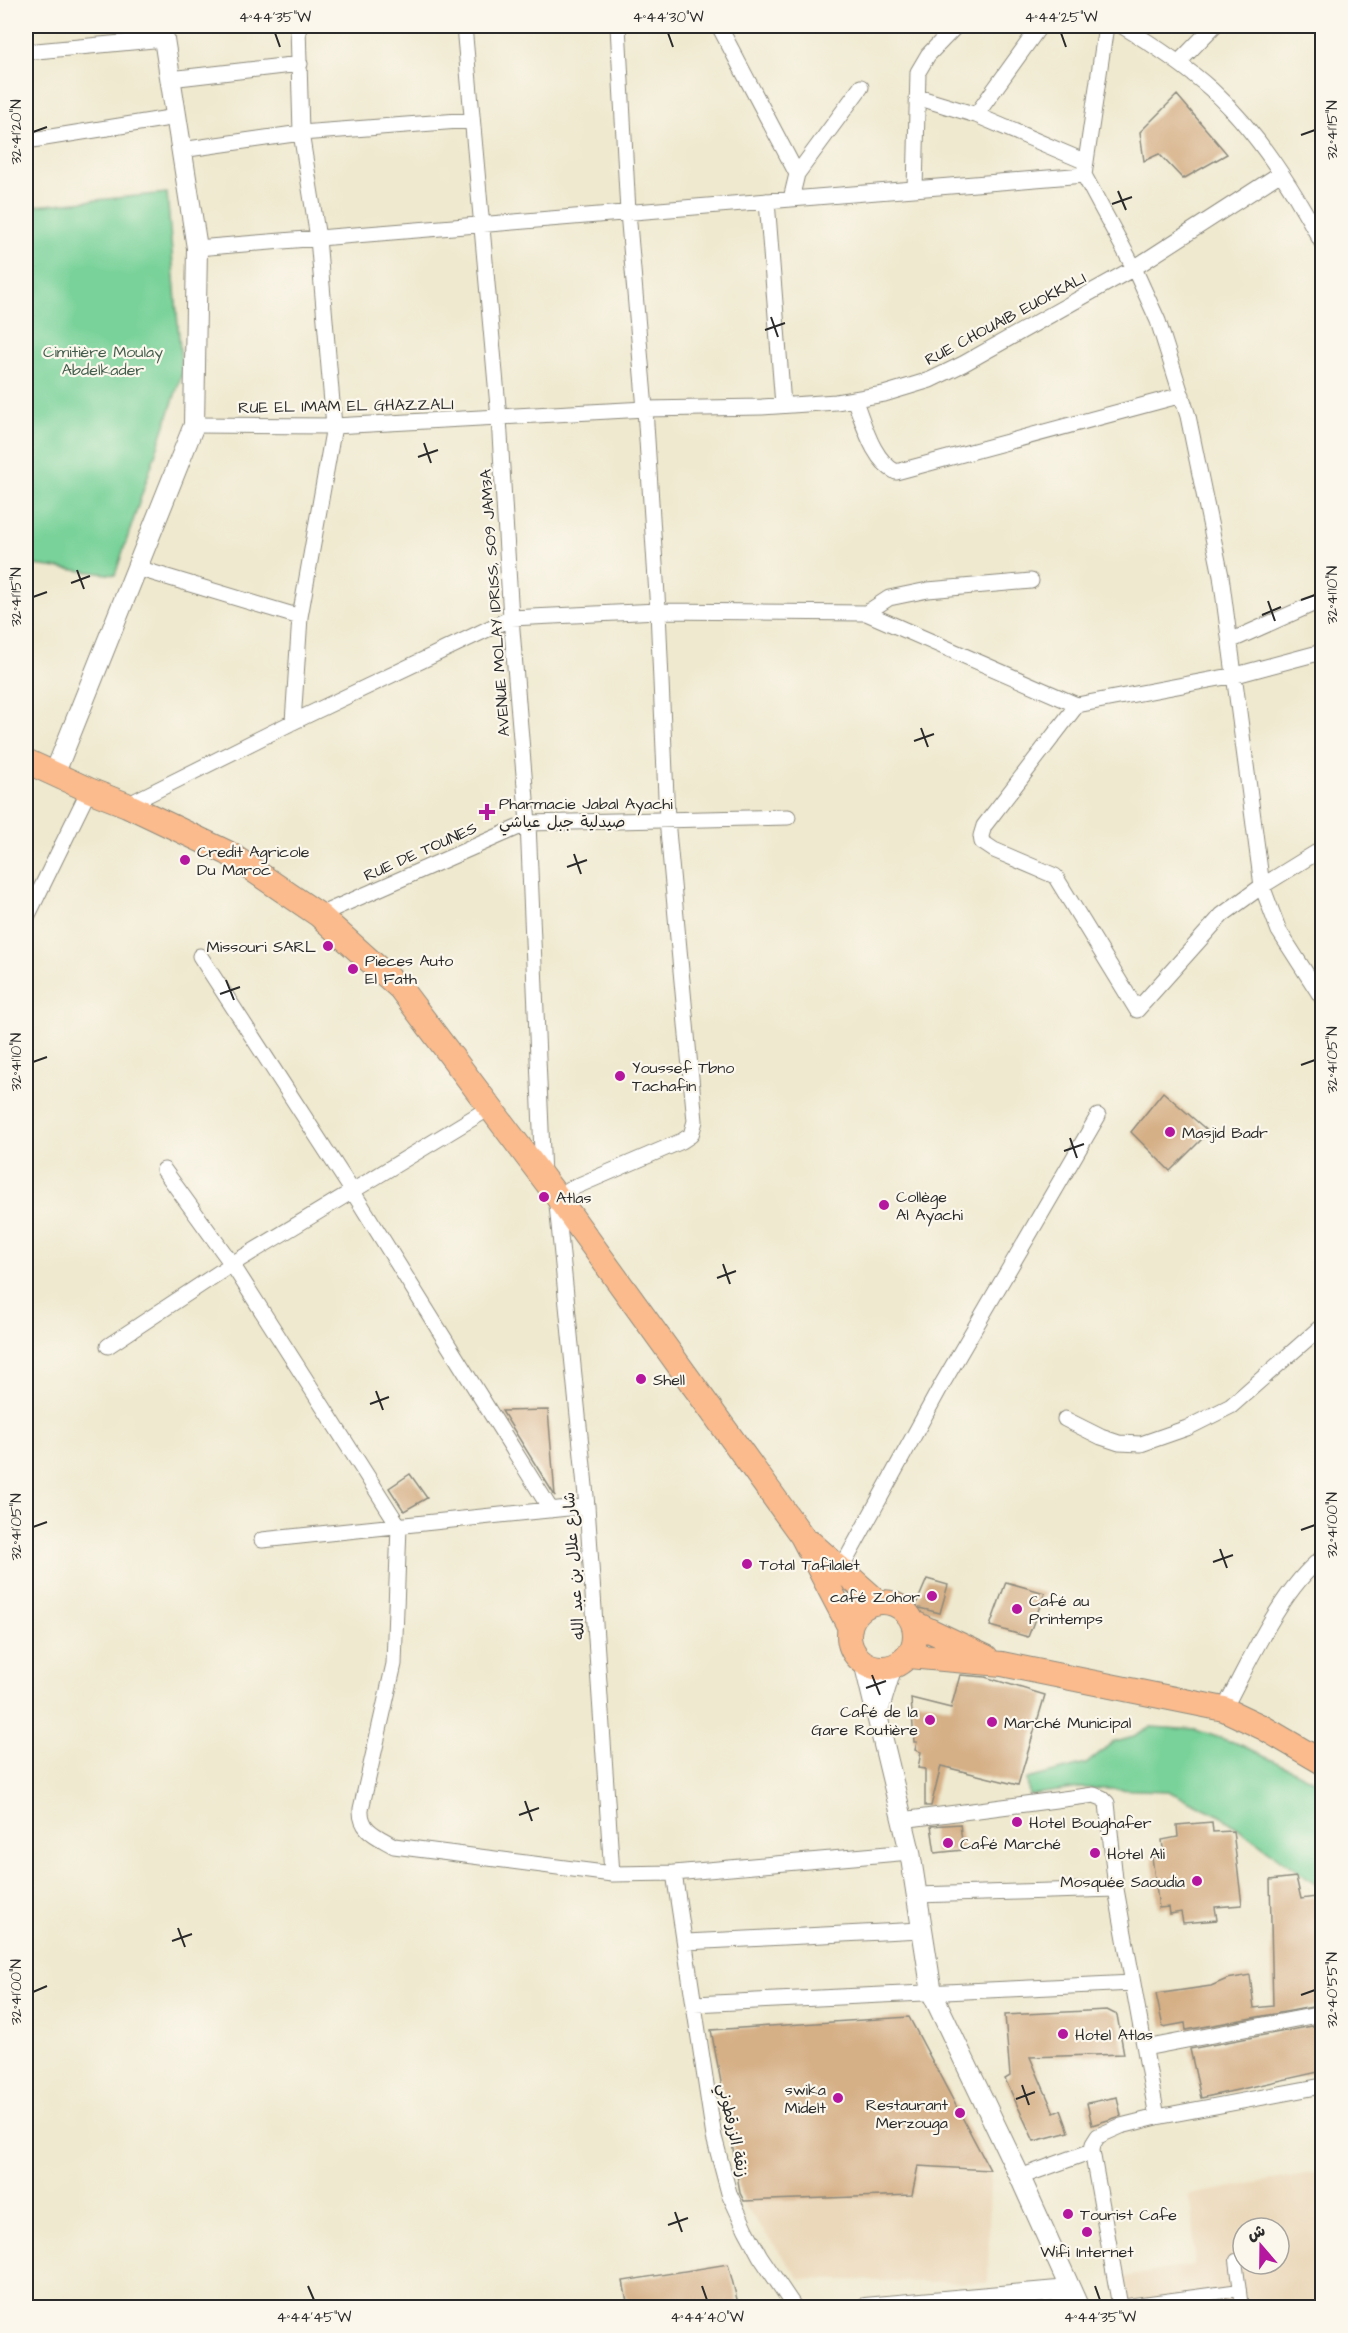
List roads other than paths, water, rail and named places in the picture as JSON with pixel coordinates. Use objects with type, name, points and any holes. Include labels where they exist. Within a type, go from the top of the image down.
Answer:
[{"type":"main road","points":[[26,761],[127,805],[228,853],[319,915],[400,988],[491,1107],[802,1536],[850,1628]]},
{"type":"main road","points":[[802,1536],[878,1602]]},
{"type":"main road","points":[[900,1661],[914,1646],[916,1635],[914,1623],[908,1614],[889,1602],[878,1602],[860,1611],[850,1628],[849,1638],[852,1647],[864,1662],[882,1668],[900,1661],[1002,1664],[1224,1708],[1323,1762]]},
{"type":"main road","points":[[914,1623],[1002,1664]]},
{"type":"street","points":[[293,722],[300,617],[334,426],[318,238],[301,133],[298,26]]},
{"type":"street","name":"AVENUE MOLAY IDRISS, SO9 JAM3A","points":[[464,26],[500,418],[511,618],[528,823],[549,1187]]},
{"type":"street","points":[[549,1187],[682,1141],[691,1135],[695,1121],[667,820],[658,611],[645,409],[628,212],[618,26]]},
{"type":"street","points":[[719,26],[797,174]]},
{"type":"street","points":[[915,189],[918,72],[928,55],[956,26]]},
{"type":"street","points":[[976,116],[1040,26]]},
{"type":"street","points":[[1106,26],[1085,168],[1158,321],[1182,395],[1210,520],[1236,675],[1262,886],[1279,931],[1323,999]]},
{"type":"street","points":[[1122,26],[1179,62],[1213,90],[1237,116],[1281,173],[1323,243]]},
{"type":"street","points":[[1179,62],[1214,26]]},
{"type":"street","points":[[26,52],[163,32],[197,248],[194,425],[54,775]]},
{"type":"street","points":[[170,79],[300,64]]},
{"type":"street","points":[[791,199],[797,174],[861,87]]},
{"type":"street","points":[[917,97],[976,116],[1085,168]]},
{"type":"street","points":[[26,141],[176,117]]},
{"type":"street","points":[[182,150],[301,133],[472,120]]},
{"type":"street","points":[[197,248],[915,189],[1085,168]]},
{"type":"street","name":"RUE CHOUAIB EUOKKALI","points":[[500,418],[645,409],[783,405],[854,399],[884,394],[930,380],[1134,268],[1281,173]]},
{"type":"street","points":[[768,201],[783,405]]},
{"type":"street","points":[[854,399],[870,439],[885,467],[896,472],[1182,395]]},
{"type":"street","name":"RUE EL IMAM EL GHAZZALI","points":[[194,425],[334,426],[500,418]]},
{"type":"street","points":[[137,568],[300,617]]},
{"type":"street","points":[[866,613],[889,598],[928,590],[1031,581]]},
{"type":"street","points":[[1230,641],[1323,600]]},
{"type":"street","points":[[127,805],[293,722],[511,618],[658,611],[866,613],[1077,705],[1236,675],[1323,652]]},
{"type":"street","points":[[1077,705],[984,826],[982,842],[994,850],[1055,876],[1137,1010],[1222,915],[1262,886],[1323,849]]},
{"type":"street","points":[[26,919],[89,790]]},
{"type":"street","name":"RUE DE TOUNES","points":[[319,915],[528,823],[788,817]]},
{"type":"street","points":[[200,956],[353,1192],[551,1510]]},
{"type":"street","points":[[108,1346],[232,1264],[491,1107]]},
{"type":"street","points":[[841,1569],[941,1386],[1098,1116]]},
{"type":"street","points":[[164,1170],[232,1264],[399,1526],[394,1664],[361,1809],[361,1819],[365,1827],[394,1846],[612,1874],[674,1873],[910,1852]]},
{"type":"street","name":"شارع علال بن عبد الله","points":[[549,1187],[587,1506],[612,1874]]},
{"type":"street","points":[[1065,1419],[1101,1437],[1119,1443],[1141,1444],[1187,1428],[1231,1406],[1323,1326]]},
{"type":"street","points":[[262,1540],[587,1506]]},
{"type":"street","points":[[1224,1708],[1254,1651],[1293,1586],[1323,1558]]},
{"type":"street","points":[[877,1715],[900,1661]]},
{"type":"street","points":[[864,1662],[910,1852],[932,1993],[1079,2307]]},
{"type":"street","points":[[902,1820],[1094,1795],[1107,1803],[1116,1889],[1157,2117]]},
{"type":"street","name":"زنقة الزرقطوني","points":[[674,1873],[714,2137],[729,2193],[760,2256],[795,2307]]},
{"type":"street","points":[[916,1895],[1116,1889]]},
{"type":"street","points":[[686,1942],[921,1930]]},
{"type":"street","points":[[694,2004],[1133,1983]]},
{"type":"street","points":[[1144,2048],[1323,2014]]},
{"type":"street","points":[[1240,2290],[1119,2307],[1092,2151],[1093,2144],[1098,2136],[1121,2126],[1157,2117],[1323,2086]]},
{"type":"street","points":[[1020,2177],[1092,2151]]},
{"type":"street","points":[[1238,2276],[1242,2307]]},
{"type":"street","points":[[865,2307],[1070,2290]]},
{"type":"street","points":[[1203,2295],[1205,2307]]},
{"type":"place","name":"Pharmacie Jabal Ayachi صيدلية جبل عياشي","points":[[487,812]]},
{"type":"place","name":"Credit Agricole Du Maroc","points":[[185,860]]},
{"type":"place","name":"Missouri SARL","points":[[328,946]]},
{"type":"place","name":"Pieces Auto El Fath","points":[[353,969]]},
{"type":"place","name":"Youssef Tbno Tachafin","points":[[620,1076]]},
{"type":"place","name":"Masjid Badr","points":[[1170,1132]]},
{"type":"place","name":"Atlas","points":[[544,1197]]},
{"type":"place","name":"Collège Al Ayachi","points":[[884,1205]]},
{"type":"place","name":"Shell","points":[[641,1379]]},
{"type":"place","name":"Total Tafilalet","points":[[747,1564]]},
{"type":"place","name":"café Zohor","points":[[932,1596]]},
{"type":"place","name":"Café au Printemps","points":[[1017,1609]]},
{"type":"place","name":"Café de la Gare Routière","points":[[930,1720]]},
{"type":"place","name":"Marché Municipal","points":[[992,1722]]},
{"type":"place","name":"Hotel Boughafer","points":[[1017,1822]]},
{"type":"place","name":"Café Marché","points":[[948,1843]]},
{"type":"place","name":"Hotel Ali","points":[[1095,1853]]},
{"type":"place","name":"Mosquée Saoudia","points":[[1197,1881]]},
{"type":"place","name":"Hotel Atlas","points":[[1063,2034]]},
{"type":"place","name":"swika Midelt","points":[[838,2098]]},
{"type":"place","name":"Restaurant Merzouga","points":[[960,2113]]},
{"type":"place","name":"Tourist Cafe","points":[[1068,2214]]},
{"type":"place","name":"Wifi Internet","points":[[1087,2232]]},
{"type":"park label","name":"Cimitière Moulay Abdelkader","points":[[103,360]]}]
